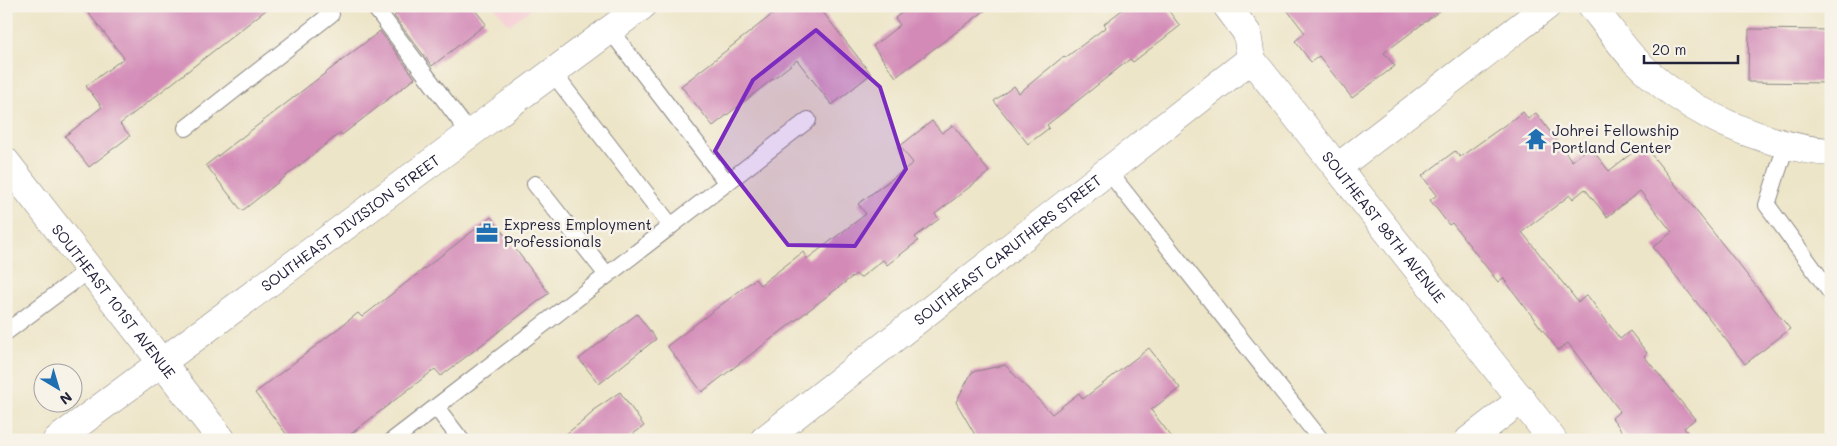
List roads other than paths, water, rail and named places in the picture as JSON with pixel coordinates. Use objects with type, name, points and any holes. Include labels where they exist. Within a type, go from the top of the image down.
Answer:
[{"type":"street","name":"SOUTHEAST DIVISION STREET","points":[[57,440],[642,6]]},
{"type":"street","points":[[1227,6],[1248,33],[1251,59]]},
{"type":"street","points":[[1338,167],[1548,6]]},
{"type":"street","points":[[1592,6],[1632,56],[1656,79],[1683,99],[1727,124],[1786,145],[1831,152]]},
{"type":"street","name":"SOUTHEAST 98TH AVENUE","points":[[1251,59],[1554,440]]},
{"type":"street","name":"SOUTHEAST CARUTHERS STREET","points":[[764,440],[1251,59]]},
{"type":"street","name":"SOUTHEAST 101ST AVENUE","points":[[6,162],[222,440]]},
{"type":"street","points":[[1469,440],[1522,399]]},
{"type":"lane","points":[[374,6],[470,134]]},
{"type":"lane","points":[[186,128],[330,14]]},
{"type":"lane","points":[[610,30],[727,183]]},
{"type":"lane","points":[[553,73],[671,226]]},
{"type":"lane","points":[[393,440],[808,120]]},
{"type":"lane","points":[[1786,145],[1767,205],[1831,294]]},
{"type":"lane","points":[[1108,171],[1321,440]]},
{"type":"lane","points":[[535,184],[608,275]]},
{"type":"lane","points":[[6,332],[90,269]]},
{"type":"lane","points":[[436,407],[461,440]]},
{"type":"place","name":"Johrei Fellowship Portland Center","points":[[1536,139]]},
{"type":"place","name":"Express Employment Professionals","points":[[487,233]]}]
